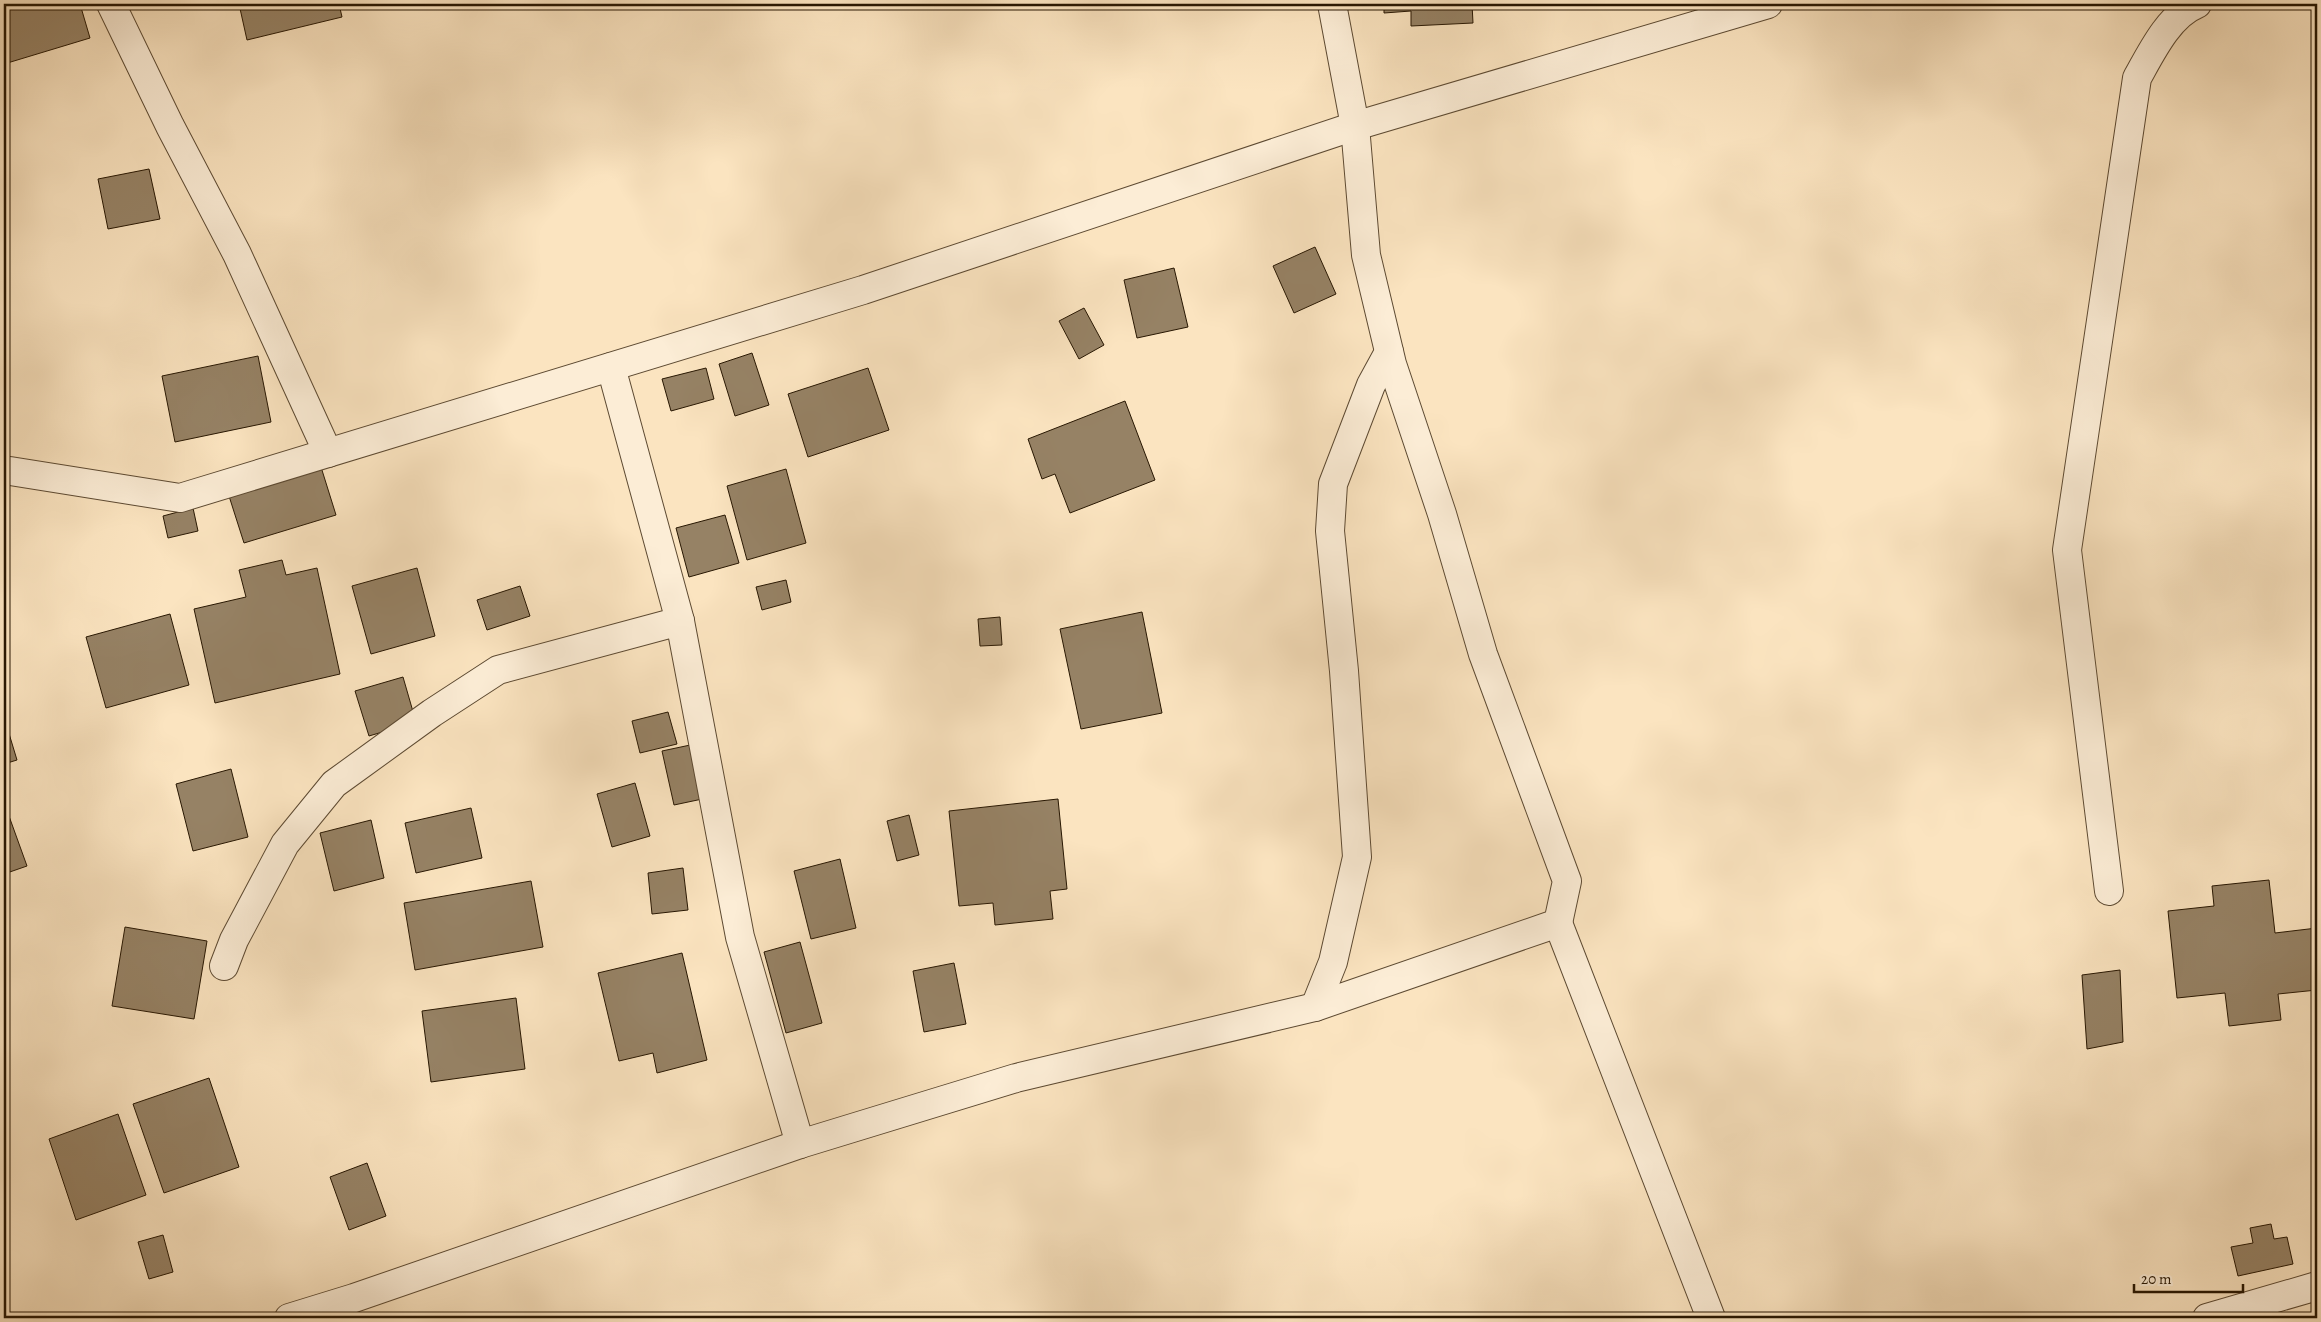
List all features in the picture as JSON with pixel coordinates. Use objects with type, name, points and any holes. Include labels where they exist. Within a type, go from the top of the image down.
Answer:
[{"type":"street","points":[[111,4],[170,126],[237,254],[328,453]]},
{"type":"street","points":[[1332,4],[1355,126],[1366,255],[1390,352],[1442,514],[1483,654],[1567,881],[1558,923],[1711,1318]]},
{"type":"street","points":[[10,471],[180,498],[863,290],[1355,126],[1768,4]]},
{"type":"street","points":[[2109,890],[2067,550],[2137,78],[2157,40],[2187,8],[2196,4]]},
{"type":"street","points":[[1315,1006],[1333,962],[1357,857],[1344,671],[1330,531],[1333,484],[1371,385],[1390,352]]},
{"type":"street","points":[[611,367],[680,621],[740,937],[800,1144]]},
{"type":"street","points":[[224,966],[234,940],[285,844],[334,784],[432,713],[498,670],[680,621]]},
{"type":"street","points":[[289,1318],[354,1298],[800,1144],[1016,1078],[1315,1006],[1558,923]]},
{"type":"street","points":[[2207,1318],[2317,1286]]},
{"type":"building","points":[[4,4],[80,4],[90,38],[4,64]]},
{"type":"building","points":[[239,4],[339,4],[342,17],[247,40]]},
{"type":"building","points":[[1384,4],[1472,4],[1473,23],[1411,26],[1411,11],[1384,13]]},
{"type":"building","points":[[149,169],[160,219],[108,229],[98,179]]},
{"type":"building","points":[[1315,247],[1336,294],[1294,313],[1273,266]]},
{"type":"building","points":[[1174,268],[1188,327],[1137,338],[1124,280]]},
{"type":"building","points":[[1084,308],[1104,345],[1079,359],[1059,321]]},
{"type":"building","points":[[752,353],[769,405],[735,416],[719,364]]},
{"type":"building","points":[[258,356],[271,422],[175,442],[162,376]]},
{"type":"building","points":[[706,368],[714,399],[671,411],[662,379]]},
{"type":"building","points":[[868,368],[889,430],[808,457],[788,394]]},
{"type":"building","points":[[1125,401],[1155,480],[1070,513],[1055,474],[1042,479],[1028,439]]},
{"type":"building","points":[[321,467],[336,515],[244,543],[229,496]]},
{"type":"building","points":[[786,469],[806,543],[747,560],[727,486]]},
{"type":"building","points":[[193,508],[198,531],[168,538],[163,516]]},
{"type":"building","points":[[725,515],[739,563],[689,577],[676,528]]},
{"type":"building","points":[[282,560],[286,575],[317,568],[340,674],[215,703],[194,609],[246,597],[239,570]]},
{"type":"building","points":[[417,568],[435,636],[371,654],[352,586]]},
{"type":"building","points":[[786,580],[791,602],[762,610],[756,587]]},
{"type":"building","points":[[520,586],[530,616],[487,630],[477,600]]},
{"type":"building","points":[[1142,612],[1162,713],[1081,729],[1060,629]]},
{"type":"building","points":[[170,614],[189,685],[106,708],[86,637]]},
{"type":"building","points":[[1000,617],[1002,645],[980,646],[978,619]]},
{"type":"building","points":[[403,677],[416,722],[369,736],[355,691]]},
{"type":"building","points":[[668,712],[677,744],[640,753],[632,721]]},
{"type":"building","points":[[4,717],[17,760],[4,764]]},
{"type":"building","points":[[695,744],[707,798],[674,805],[662,751]]},
{"type":"building","points":[[231,769],[248,837],[193,851],[176,784]]},
{"type":"building","points":[[635,783],[650,836],[612,847],[597,794]]},
{"type":"building","points":[[1058,799],[1067,889],[1050,891],[1053,919],[995,925],[993,903],[959,906],[949,811]]},
{"type":"building","points":[[4,806],[27,866],[4,874]]},
{"type":"building","points":[[471,808],[482,858],[416,873],[405,823]]},
{"type":"building","points":[[909,815],[919,855],[897,861],[887,821]]},
{"type":"building","points":[[371,820],[384,878],[334,891],[320,833]]},
{"type":"building","points":[[840,859],[856,928],[811,939],[794,871]]},
{"type":"building","points":[[683,868],[688,910],[652,914],[648,873]]},
{"type":"building","points":[[2269,880],[2275,933],[2317,928],[2317,990],[2278,994],[2281,1020],[2229,1026],[2225,993],[2177,998],[2168,911],[2214,906],[2212,886]]},
{"type":"building","points":[[531,881],[543,947],[415,970],[404,903]]},
{"type":"building","points":[[125,927],[207,941],[194,1019],[112,1006]]},
{"type":"building","points":[[800,942],[822,1023],[786,1033],[764,952]]},
{"type":"building","points":[[682,953],[707,1060],[657,1073],[653,1053],[619,1061],[598,973]]},
{"type":"building","points":[[954,963],[966,1024],[924,1032],[913,971]]},
{"type":"building","points":[[2120,970],[2123,1042],[2087,1049],[2082,975]]},
{"type":"building","points":[[516,998],[525,1069],[431,1082],[422,1011]]},
{"type":"building","points":[[209,1078],[239,1167],[164,1193],[133,1104]]},
{"type":"building","points":[[118,1114],[146,1195],[76,1220],[49,1139]]},
{"type":"building","points":[[367,1163],[386,1216],[349,1230],[330,1177]]},
{"type":"building","points":[[2271,1224],[2274,1239],[2287,1237],[2293,1264],[2238,1276],[2231,1247],[2253,1243],[2250,1228]]},
{"type":"building","points":[[163,1235],[173,1272],[149,1279],[138,1242]]}]
